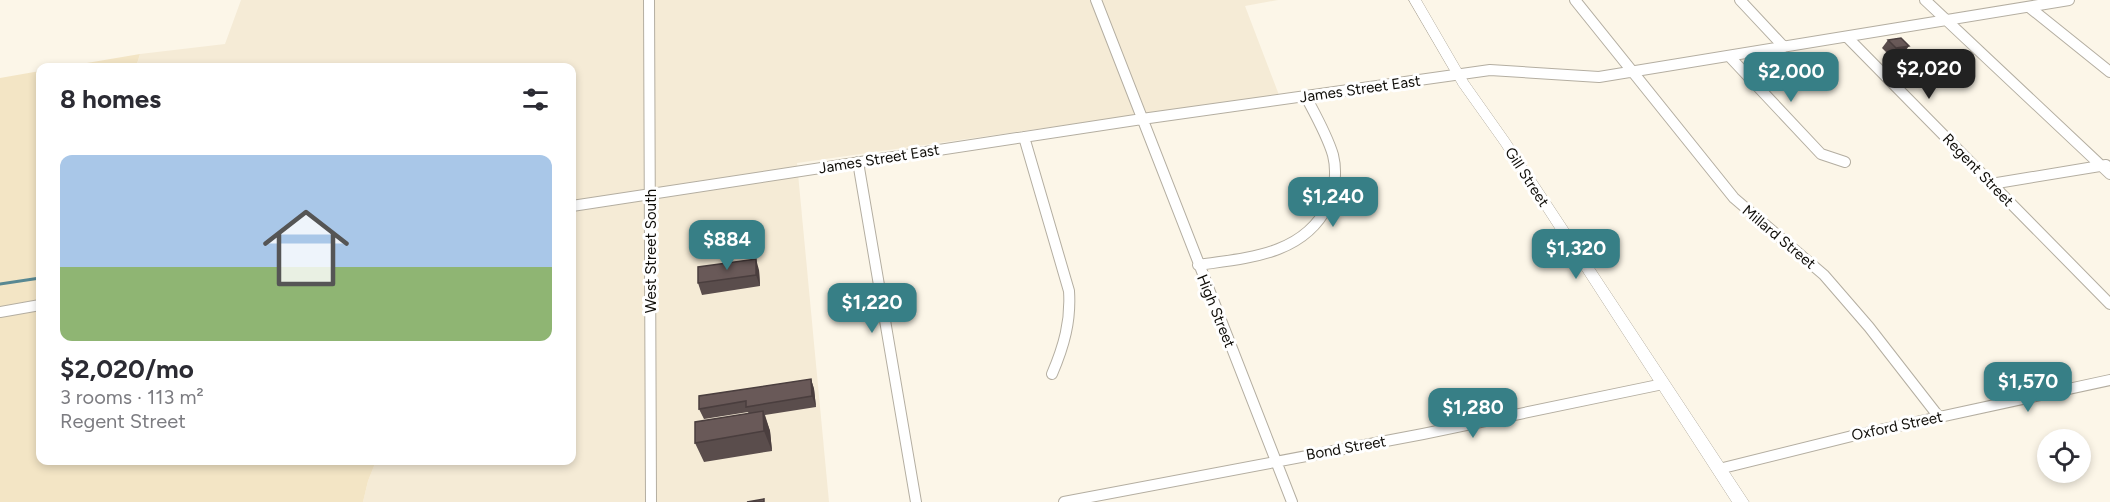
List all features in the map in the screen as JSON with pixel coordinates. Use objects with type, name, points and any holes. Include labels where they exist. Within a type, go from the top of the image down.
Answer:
[{"type":"main road","name":"Gill Street","points":[[1415,0],[1458,75],[1741,502]]},
{"type":"street","name":"West Street South","points":[[649,0],[651,502]]},
{"type":"street","name":"High Street","points":[[1096,0],[1292,502]]},
{"type":"street","name":"Millard Street","points":[[1575,0],[1734,198],[1761,224],[1793,247],[1824,275],[1895,359],[1939,417]]},
{"type":"street","points":[[1740,0],[1784,47]]},
{"type":"street","points":[[1925,0],[2106,165],[2110,174]]},
{"type":"street","name":"James Street East","points":[[576,205],[1024,137],[1458,75],[1513,69],[1582,77],[1631,72],[2069,0]]},
{"type":"street","points":[[2029,7],[2110,72]]},
{"type":"street","name":"Regent Street","points":[[1847,37],[2110,304]]},
{"type":"street","points":[[1729,56],[1821,154],[1845,162]]},
{"type":"street","points":[[1198,265],[1258,256],[1285,249],[1310,234],[1326,214],[1333,192],[1335,168],[1329,144],[1306,97]]},
{"type":"street","points":[[1024,137],[1069,291],[1072,313],[1068,332],[1052,374]]},
{"type":"street","points":[[858,162],[916,502]]},
{"type":"street","points":[[1991,184],[2106,165]]},
{"type":"street","points":[[0,312],[36,306]]},
{"type":"street","name":"Oxford Street","points":[[1719,469],[1939,417],[2110,380]]},
{"type":"street","name":"Bond Street","points":[[1064,502],[1423,434],[1663,384]]},
{"type":"shaded area","points":[[241,0],[1278,0],[1245,6],[1279,95],[797,163],[829,502],[363,502],[374,465],[576,465],[576,63],[137,63],[140,54],[225,44]]},
{"type":"shaded area","points":[[140,54],[137,63],[87,63]]},
{"type":"shaded area","points":[[36,72],[36,465],[374,465],[363,502],[0,502],[0,78]]},
{"type":"building","points":[[1901,38],[1909,46],[1896,48],[1888,40]]},
{"type":"building","points":[[756,259],[756,275],[698,283],[698,267]]},
{"type":"building","points":[[811,379],[812,396],[746,407],[746,401],[699,409],[699,396]]},
{"type":"building","points":[[763,411],[764,431],[695,443],[695,422]]},
{"type":"building","points":[[764,499],[764,502],[747,502]]},
{"type":"waterway","points":[[0,284],[36,279]]}]
